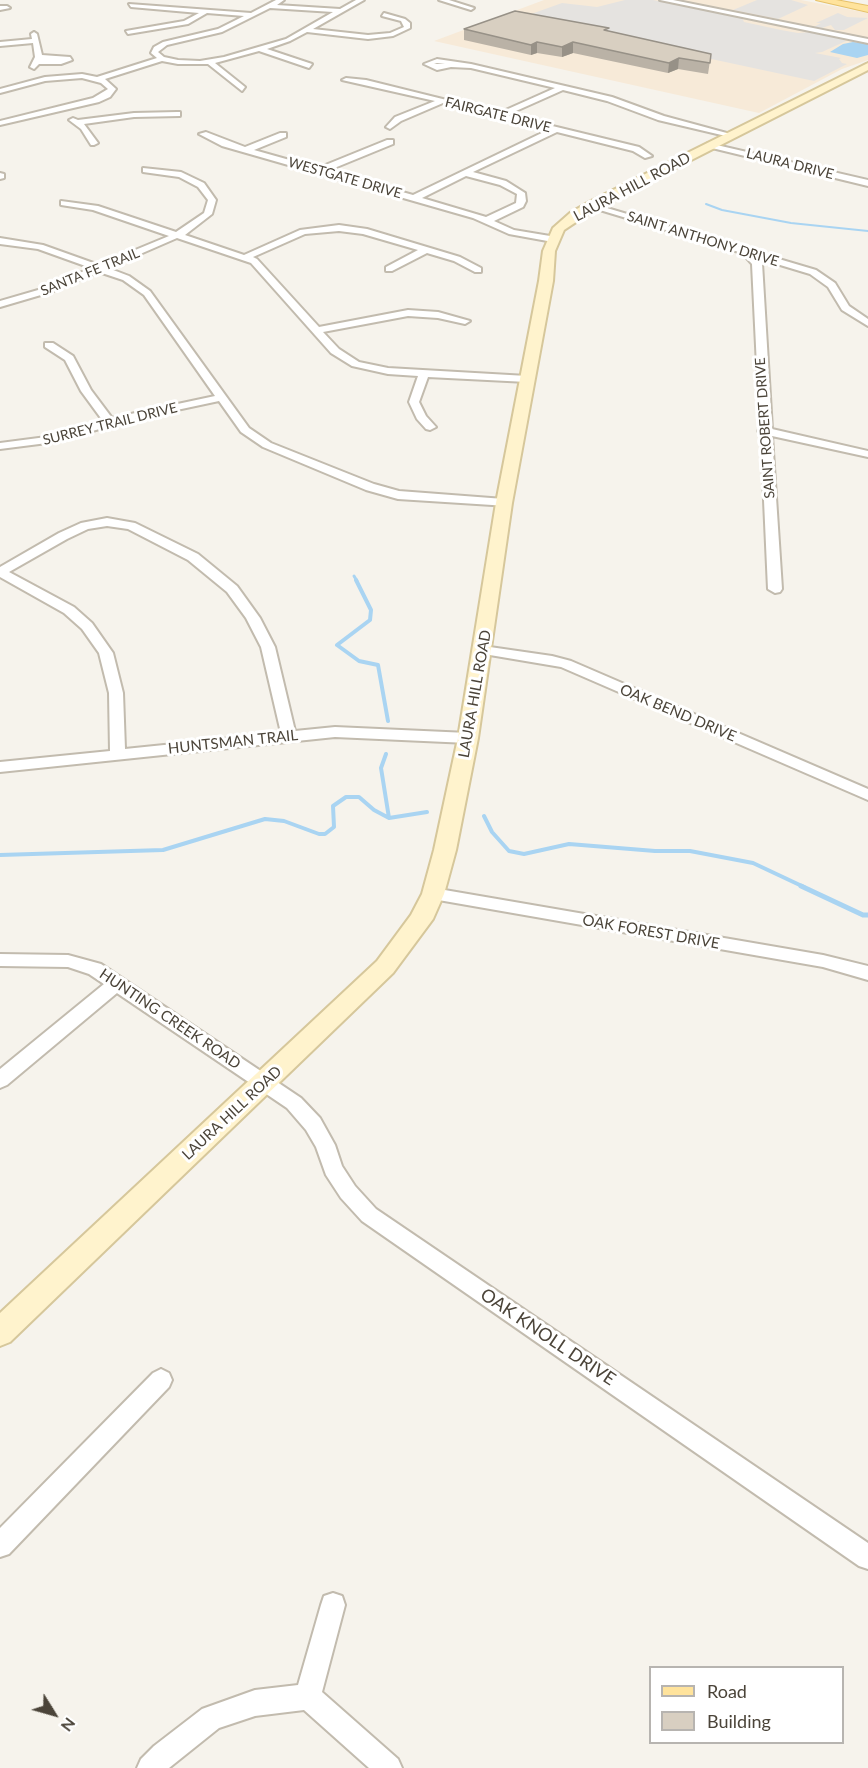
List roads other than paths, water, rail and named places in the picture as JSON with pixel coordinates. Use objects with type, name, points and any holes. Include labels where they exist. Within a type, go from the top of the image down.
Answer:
[{"type":"main road","points":[[821,0],[868,9]]},
{"type":"main road","name":"LAURA HILL ROAD","points":[[0,1332],[385,967],[421,919],[433,894],[445,850],[468,738],[504,503],[552,243],[565,223],[593,205],[868,66]]},
{"type":"street","points":[[165,60],[154,53],[159,45],[220,31],[281,0]]},
{"type":"street","points":[[101,80],[165,60],[210,62],[261,49],[288,40],[362,0]]},
{"type":"street","points":[[442,0],[471,9]]},
{"type":"street","points":[[663,0],[868,40]]},
{"type":"street","points":[[131,5],[253,15]]},
{"type":"street","points":[[270,6],[340,12]]},
{"type":"street","points":[[128,32],[186,23],[206,11]]},
{"type":"street","points":[[384,15],[403,20],[406,28]]},
{"type":"street","points":[[306,30],[368,41],[406,28],[417,28]]},
{"type":"street","points":[[0,44],[34,37],[37,59],[34,70],[36,74],[45,79]]},
{"type":"street","points":[[261,49],[309,66]]},
{"type":"street","points":[[210,62],[242,89]]},
{"type":"street","points":[[451,65],[471,66],[623,102],[661,118],[730,135]]},
{"type":"street","points":[[0,91],[45,79],[81,76],[101,80],[112,89],[107,95],[96,100],[0,123]]},
{"type":"street","name":"FAIRGATE DRIVE","points":[[346,80],[366,82],[636,149],[648,156]]},
{"type":"street","points":[[500,115],[562,88]]},
{"type":"street","points":[[390,127],[398,119],[442,101]]},
{"type":"street","points":[[53,109],[79,122],[94,143]]},
{"type":"street","points":[[79,122],[134,115],[177,114]]},
{"type":"street","points":[[414,198],[556,129]]},
{"type":"street","name":"WESTGATE DRIVE","points":[[203,134],[218,142],[488,220],[491,230],[501,236],[552,243]]},
{"type":"street","points":[[246,150],[283,135]]},
{"type":"street","points":[[318,171],[390,142]]},
{"type":"street","name":"LAURA DRIVE","points":[[711,145],[868,183]]},
{"type":"street","name":"SANTA FE TRAIL","points":[[0,304],[48,290],[178,235],[207,214],[212,200],[201,185],[181,175],[146,170]]},
{"type":"street","points":[[466,173],[503,183],[521,193],[520,205],[488,220]]},
{"type":"street","points":[[63,203],[95,208],[246,257],[264,270],[335,351],[356,364],[388,372],[527,379]]},
{"type":"street","name":"SAINT ANTHONY DRIVE","points":[[593,205],[813,272],[832,285],[845,308],[868,323]]},
{"type":"street","points":[[312,219],[310,222],[312,230]]},
{"type":"street","points":[[324,219],[334,228]]},
{"type":"street","points":[[246,257],[289,237],[312,230],[334,228],[364,231],[462,261],[478,270]]},
{"type":"street","points":[[0,241],[40,247],[100,268],[126,278],[147,293],[245,430],[267,445],[370,487],[398,495],[504,503]]},
{"type":"street","points":[[388,269],[425,250]]},
{"type":"street","points":[[746,252],[753,257],[757,267],[767,262],[785,264]]},
{"type":"street","name":"SAINT ROBERT DRIVE","points":[[757,267],[764,431],[775,589]]},
{"type":"street","points":[[317,330],[408,313],[438,315],[465,321]]},
{"type":"street","points":[[49,345],[69,358],[86,391],[109,422]]},
{"type":"street","points":[[424,373],[414,402],[420,417],[430,427]]},
{"type":"street","name":"SURREY TRAIL DRIVE","points":[[0,446],[55,439],[109,422],[220,398]]},
{"type":"street","points":[[764,431],[868,454]]},
{"type":"street","points":[[0,572],[63,536],[85,526],[107,522],[131,526],[152,534],[193,557],[232,588],[253,618],[268,647],[289,736]]},
{"type":"street","points":[[0,572],[69,610],[87,626],[106,653],[116,693],[118,754]]},
{"type":"street","name":"OAK BEND DRIVE","points":[[483,650],[566,664],[868,795]]},
{"type":"street","name":"HUNTSMAN TRAIL","points":[[0,767],[289,736],[362,732],[468,738]]},
{"type":"street","name":"OAK FOREST DRIVE","points":[[433,894],[823,962],[868,973]]},
{"type":"street","name":"HUNTING CREEK ROAD","points":[[0,960],[68,960],[95,969],[264,1083]]},
{"type":"street","points":[[0,1080],[116,984]]},
{"type":"street","name":"OAK KNOLL DRIVE","points":[[264,1083],[294,1103],[313,1124],[325,1145],[333,1168],[348,1192],[369,1215],[868,1557]]},
{"type":"street","points":[[0,1545],[161,1380]]},
{"type":"street","points":[[308,1697],[333,1605]]},
{"type":"street","points":[[150,1768],[210,1718],[255,1702],[308,1697],[389,1768]]},
{"type":"water","points":[[853,42],[868,44],[868,55],[857,58],[830,52],[843,44]]},
{"type":"waterway","points":[[706,204],[722,210],[791,223],[868,231]]},
{"type":"waterway","points":[[354,576],[357,581]]},
{"type":"waterway","points":[[356,580],[371,610],[370,620],[337,645],[359,661],[378,665],[388,721]]},
{"type":"waterway","points":[[386,754],[381,768],[389,818]]},
{"type":"waterway","points":[[0,855],[163,850],[265,819],[284,821],[319,834],[325,834],[334,827],[333,806],[346,797],[359,797],[374,810],[389,818]]},
{"type":"waterway","points":[[389,818],[427,812]]},
{"type":"waterway","points":[[484,816],[492,832],[509,851],[524,854],[569,844],[655,851],[690,851],[753,863],[804,887]]},
{"type":"waterway","points":[[801,886],[863,915],[868,915]]}]
